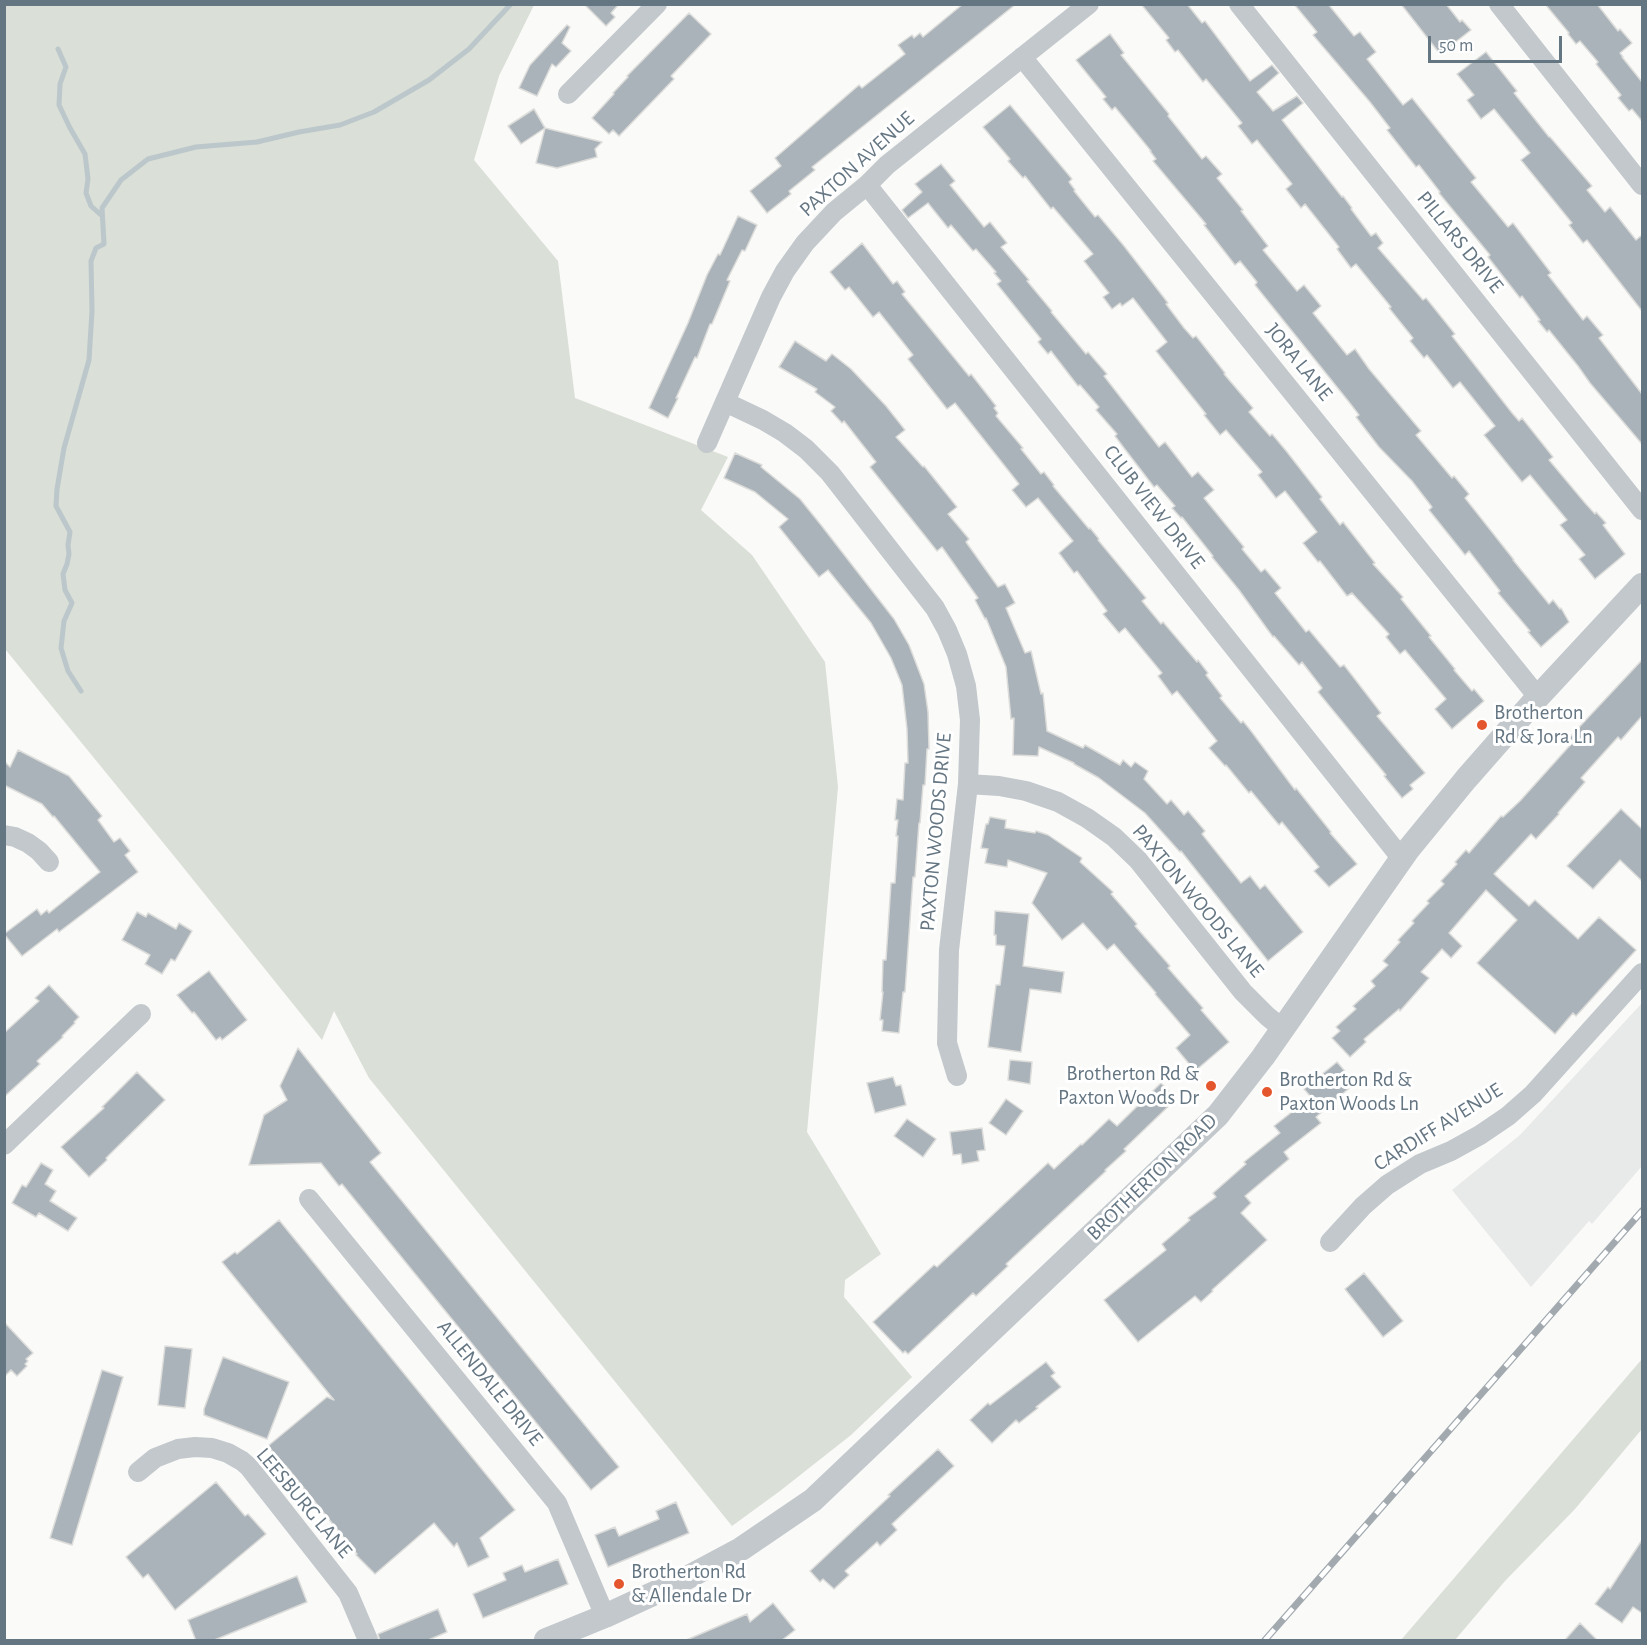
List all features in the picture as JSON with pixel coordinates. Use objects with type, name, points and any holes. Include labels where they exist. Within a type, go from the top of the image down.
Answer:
[{"type":"street","points":[[568,94],[657,4]]},
{"type":"street","name":"PAXTON AVENUE","points":[[707,443],[771,297],[785,270],[805,243],[834,212],[887,165],[1089,4]]},
{"type":"street","name":"PILLARS DRIVE","points":[[1239,4],[1642,510]]},
{"type":"street","points":[[1498,4],[1642,185]]},
{"type":"street","name":"JORA LANE","points":[[1023,57],[1538,697]]},
{"type":"street","name":"CLUB VIEW DRIVE","points":[[867,185],[1402,859]]},
{"type":"street","name":"PAXTON WOODS DRIVE","points":[[725,402],[763,420],[785,434],[806,449],[830,473],[935,608],[957,654],[966,686],[970,720],[968,784],[949,950],[947,1043],[957,1076]]},
{"type":"street","name":"BROTHERTON ROAD","points":[[546,1641],[683,1580],[741,1549],[813,1500],[1218,1115],[1402,859],[1466,779],[1642,585]]},
{"type":"street","name":"PAXTON WOODS LANE","points":[[968,784],[999,786],[1058,802],[1087,818],[1114,837],[1138,860],[1243,992],[1282,1029]]},
{"type":"street","points":[[4,835],[28,843],[49,862]]},
{"type":"street","name":"CARDIFF AVENUE","points":[[1330,1242],[1363,1206],[1388,1185],[1420,1164],[1480,1135],[1533,1094],[1642,973]]},
{"type":"street","points":[[4,1145],[141,1014]]},
{"type":"street","name":"ALLENDALE DRIVE","points":[[309,1199],[556,1503],[605,1616]]},
{"type":"street","name":"LEESBURG LANE","points":[[138,1472],[155,1458],[178,1449],[195,1447],[212,1448],[242,1461],[348,1593],[368,1641]]},
{"type":"shaded area","points":[[4,5],[534,5],[499,76],[474,160],[558,261],[575,398],[728,457],[701,510],[752,555],[825,662],[838,787],[807,1132],[881,1254],[845,1280],[844,1297],[912,1377],[851,1435],[732,1526],[369,1078],[334,1011],[322,1040],[5,649]]},
{"type":"shaded area","points":[[1642,1003],[1642,1166],[1592,1224],[1589,1221],[1531,1287],[1452,1190],[1520,1135]]},
{"type":"shaded area","points":[[1642,1359],[1642,1429],[1575,1509],[1505,1581],[1455,1640],[1401,1640]]},
{"type":"building","points":[[584,4],[619,4],[611,13],[615,17],[606,26]]},
{"type":"building","points":[[963,4],[1016,4],[812,167],[815,170],[789,191],[791,194],[767,213],[750,191],[781,166],[775,158],[859,85],[862,88],[905,54],[898,45],[912,35],[914,38],[920,33],[923,37]]},
{"type":"building","points":[[1141,4],[1187,4],[1202,23],[1205,21],[1250,81],[1272,65],[1279,73],[1257,92],[1273,111],[1297,96],[1303,103],[1282,120],[1343,196],[1371,236],[1376,233],[1383,243],[1378,248],[1423,300],[1426,298],[1455,334],[1452,336],[1512,413],[1519,421],[1522,418],[1553,457],[1549,460],[1585,503],[1606,523],[1603,525],[1625,554],[1595,579],[1579,559],[1585,555],[1560,525],[1567,520],[1530,475],[1522,482],[1484,435],[1495,426],[1460,382],[1453,388],[1427,355],[1424,358],[1410,341],[1413,338],[1389,308],[1391,307],[1356,264],[1351,268],[1337,249],[1339,247],[1305,204],[1301,208],[1286,189],[1292,184],[1257,140],[1252,144],[1238,126],[1242,123],[1206,79],[1203,82],[1178,50],[1175,52],[1166,40],[1169,38]]},
{"type":"building","points":[[1294,4],[1328,4],[1354,36],[1360,32],[1376,52],[1367,59],[1403,105],[1412,98],[1476,178],[1471,182],[1508,227],[1513,223],[1551,273],[1548,275],[1583,320],[1587,316],[1603,335],[1599,338],[1642,394],[1642,444],[1549,330],[1547,332],[1538,321],[1540,320],[1522,296],[1520,298],[1488,257],[1490,255],[1419,165],[1416,167],[1387,130],[1390,128],[1370,102],[1313,35],[1317,32]]},
{"type":"building","points":[[1401,4],[1446,4],[1460,22],[1462,20],[1471,30],[1440,54]]},
{"type":"building","points":[[1545,4],[1597,4],[1618,31],[1620,29],[1632,43],[1620,53],[1642,82],[1642,121],[1618,98],[1621,95],[1596,64],[1598,62],[1580,41],[1576,44]]},
{"type":"building","points":[[689,13],[711,34],[671,76],[674,79],[619,136],[613,130],[609,134],[592,118],[627,76]]},
{"type":"building","points":[[567,25],[570,27],[562,43],[571,51],[556,67],[552,64],[537,96],[519,88],[530,65]]},
{"type":"building","points":[[1110,34],[1124,53],[1121,55],[1202,159],[1206,156],[1222,174],[1217,178],[1268,246],[1263,250],[1297,291],[1304,285],[1321,306],[1313,313],[1347,355],[1355,349],[1421,431],[1416,435],[1452,478],[1454,476],[1469,494],[1465,498],[1513,560],[1549,604],[1553,600],[1561,608],[1569,622],[1541,647],[1498,593],[1500,591],[1469,551],[1465,555],[1429,510],[1432,507],[1412,481],[1379,447],[1356,417],[1359,415],[1255,285],[1257,282],[1240,261],[1235,265],[1204,225],[1206,224],[1153,161],[1156,159],[1151,151],[1115,107],[1112,110],[1103,99],[1106,97],[1076,60]]},
{"type":"building","points":[[1486,52],[1517,91],[1514,93],[1592,186],[1587,190],[1605,212],[1610,207],[1636,240],[1642,235],[1642,311],[1587,240],[1583,243],[1569,225],[1572,223],[1521,160],[1530,153],[1494,109],[1481,119],[1467,100],[1474,95],[1457,74]]},
{"type":"building","points":[[1010,105],[1072,179],[1069,182],[1074,191],[1095,217],[1098,215],[1124,246],[1168,303],[1166,304],[1184,328],[1193,338],[1196,336],[1253,408],[1249,412],[1287,452],[1322,497],[1320,499],[1340,525],[1343,522],[1375,563],[1373,564],[1403,597],[1401,599],[1431,636],[1429,637],[1454,670],[1484,701],[1452,729],[1435,709],[1446,699],[1405,650],[1400,654],[1386,637],[1389,634],[1352,593],[1347,596],[1303,543],[1317,532],[1285,491],[1276,498],[1258,475],[1262,472],[1226,430],[1220,435],[1156,351],[1167,342],[1133,298],[1122,306],[1120,303],[1112,309],[1103,297],[1109,293],[1084,261],[1093,254],[1053,207],[1051,209],[1025,176],[1023,178],[1008,161],[1010,159],[983,127]]},
{"type":"building","points":[[534,109],[545,128],[521,144],[508,126]]},
{"type":"building","points":[[545,128],[602,142],[595,149],[597,157],[557,168],[536,163]]},
{"type":"building","points":[[941,164],[955,181],[950,185],[984,227],[990,222],[1007,243],[1001,247],[1086,354],[1088,352],[1107,374],[1104,376],[1159,447],[1165,442],[1192,477],[1198,472],[1214,490],[1204,498],[1244,547],[1242,549],[1261,572],[1265,569],[1281,588],[1275,593],[1306,632],[1309,630],[1340,667],[1344,665],[1381,713],[1377,716],[1425,773],[1410,785],[1413,789],[1402,798],[1318,692],[1322,688],[1302,662],[1299,665],[1273,637],[1213,556],[1172,508],[1175,506],[1157,485],[1154,487],[1115,436],[1117,434],[1096,410],[1099,407],[1080,385],[1078,386],[1051,351],[1048,354],[1038,342],[1041,339],[997,284],[1001,281],[994,273],[996,272],[976,249],[973,251],[951,225],[948,228],[928,203],[908,218],[902,210],[922,192],[915,184]]},
{"type":"building","points":[[738,216],[757,225],[745,251],[742,250],[727,280],[730,281],[712,324],[710,324],[697,358],[695,357],[668,418],[649,408],[707,275],[718,254],[720,255]]},
{"type":"building","points":[[862,243],[893,284],[897,281],[905,292],[902,294],[969,376],[971,374],[996,406],[994,408],[998,413],[996,416],[1041,474],[1044,472],[1053,486],[1146,598],[1142,601],[1197,662],[1198,660],[1222,696],[1220,698],[1241,723],[1243,721],[1295,790],[1296,788],[1357,864],[1329,887],[1314,871],[1319,867],[1282,822],[1279,825],[1251,791],[1249,793],[1209,748],[1217,741],[1177,691],[1172,695],[1158,676],[1162,673],[1125,628],[1119,633],[1103,614],[1107,611],[1077,571],[1074,573],[1059,553],[1073,541],[1038,498],[1026,507],[1012,490],[1019,484],[955,403],[947,409],[908,359],[913,355],[879,312],[873,317],[849,287],[845,290],[830,272]]},
{"type":"building","points":[[795,341],[826,361],[832,354],[851,369],[905,430],[896,437],[924,466],[957,507],[948,514],[969,539],[966,542],[998,587],[1005,584],[1015,603],[1006,608],[1025,653],[1031,651],[1041,694],[1043,693],[1047,731],[1083,748],[1085,745],[1120,765],[1123,760],[1131,767],[1135,762],[1148,771],[1144,779],[1167,804],[1171,800],[1184,815],[1188,811],[1205,831],[1202,834],[1241,883],[1250,876],[1260,889],[1265,885],[1303,932],[1268,961],[1181,851],[1145,813],[1099,778],[1074,763],[1039,747],[1038,756],[1013,755],[1014,718],[1011,719],[1006,667],[986,618],[975,600],[978,598],[942,547],[937,551],[870,467],[876,462],[844,421],[842,423],[831,411],[835,407],[815,392],[817,389],[779,367]]},
{"type":"building","points":[[735,453],[762,465],[761,467],[800,499],[894,619],[909,645],[924,684],[928,712],[929,749],[927,749],[925,785],[923,785],[915,877],[913,877],[905,992],[903,992],[899,1033],[882,1031],[883,1020],[880,1020],[883,960],[886,960],[891,883],[895,883],[898,836],[896,836],[898,820],[895,820],[897,799],[903,800],[905,763],[908,763],[902,685],[891,658],[871,623],[828,570],[819,577],[779,527],[788,519],[755,492],[724,478]]},
{"type":"building","points":[[1642,660],[1642,716],[1621,740],[1618,737],[1581,778],[1585,782],[1536,839],[1531,834],[1494,874],[1529,906],[1535,900],[1578,939],[1599,917],[1636,950],[1576,1016],[1573,1013],[1555,1034],[1477,963],[1517,920],[1486,890],[1449,933],[1462,946],[1451,958],[1442,949],[1421,972],[1429,978],[1400,1011],[1399,1009],[1364,1039],[1366,1042],[1350,1057],[1332,1038],[1340,1031],[1336,1027],[1356,1009],[1353,1006],[1375,986],[1371,981],[1388,965],[1383,961],[1414,923],[1412,921],[1429,903],[1427,901],[1444,884],[1441,881],[1466,850],[1469,853],[1501,816],[1503,817],[1520,801],[1573,742],[1569,738]]},
{"type":"building","points":[[18,750],[69,776],[102,816],[98,820],[114,842],[120,838],[130,851],[125,855],[138,872],[59,932],[57,929],[22,956],[4,934],[37,909],[41,915],[47,910],[49,913],[100,872],[42,804],[4,785],[4,761],[10,767]]},
{"type":"building","points":[[1621,809],[1642,829],[1642,881],[1620,860],[1593,889],[1567,866]]},
{"type":"building","points":[[990,817],[1006,820],[1005,828],[1035,833],[1036,831],[1048,835],[1082,858],[1080,862],[1113,892],[1111,894],[1137,924],[1135,926],[1170,966],[1168,968],[1229,1042],[1195,1071],[1176,1048],[1190,1035],[1114,944],[1107,950],[1083,923],[1062,940],[1032,903],[1047,873],[1008,860],[1007,867],[985,863],[988,849],[981,848],[986,824]]},
{"type":"building","points":[[995,911],[1029,914],[1023,966],[1064,972],[1061,993],[1030,989],[1021,1052],[988,1047],[996,985],[1000,985],[1005,946],[996,945]]},
{"type":"building","points":[[137,912],[146,917],[148,913],[176,929],[179,923],[192,931],[175,961],[171,959],[162,974],[145,964],[150,955],[122,940]]},
{"type":"building","points":[[209,971],[247,1020],[222,1040],[220,1037],[216,1040],[177,995]]},
{"type":"building","points":[[49,985],[79,1017],[63,1037],[37,1061],[40,1064],[4,1097],[4,1033],[39,1001],[35,998]]},
{"type":"building","points":[[298,1048],[381,1153],[370,1162],[619,1467],[591,1490],[342,1184],[339,1186],[321,1163],[249,1165],[264,1115],[287,1100],[280,1086]]},
{"type":"building","points":[[1010,1060],[1032,1062],[1030,1084],[1008,1080]]},
{"type":"building","points":[[1337,1062],[1355,1083],[1316,1117],[1321,1123],[1284,1152],[1289,1159],[1245,1196],[1251,1203],[1241,1213],[1267,1240],[1201,1302],[1195,1296],[1138,1342],[1104,1300],[1166,1250],[1162,1244],[1190,1220],[1188,1218],[1216,1197],[1213,1193],[1246,1164],[1244,1162],[1280,1133],[1274,1126],[1311,1097],[1304,1089]]},
{"type":"building","points":[[137,1072],[165,1100],[89,1177],[61,1147],[104,1108],[102,1107]]},
{"type":"building","points":[[893,1077],[896,1086],[901,1085],[906,1105],[875,1113],[867,1083]]},
{"type":"building","points":[[1161,1083],[1176,1099],[1124,1149],[1126,1151],[1106,1171],[1006,1264],[1008,1266],[976,1296],[973,1293],[908,1354],[905,1351],[903,1353],[873,1322],[934,1265],[937,1267],[1048,1163],[1054,1169],[1109,1119],[1117,1126]]},
{"type":"building","points":[[1006,1099],[1023,1111],[1006,1135],[989,1123]]},
{"type":"building","points":[[907,1119],[936,1139],[923,1157],[894,1136]]},
{"type":"building","points":[[982,1128],[985,1150],[977,1151],[979,1161],[962,1164],[961,1154],[953,1155],[950,1132]]},
{"type":"building","points":[[41,1163],[53,1170],[45,1184],[56,1191],[50,1201],[77,1218],[68,1231],[39,1213],[36,1217],[12,1203],[22,1185],[26,1187]]},
{"type":"building","points":[[279,1220],[515,1510],[480,1538],[489,1557],[468,1567],[457,1543],[454,1547],[434,1523],[375,1574],[356,1555],[268,1446],[327,1397],[334,1400],[222,1262],[235,1252],[237,1254]]},
{"type":"building","points":[[1364,1273],[1403,1321],[1383,1337],[1345,1289]]},
{"type":"building","points":[[4,1322],[33,1353],[26,1359],[27,1366],[17,1376],[11,1370],[4,1377]]},
{"type":"building","points":[[165,1346],[192,1349],[185,1408],[158,1405]]},
{"type":"building","points":[[223,1357],[289,1382],[267,1439],[204,1415],[204,1409]]},
{"type":"building","points":[[1046,1362],[1055,1373],[1051,1376],[1061,1387],[1019,1423],[1016,1420],[992,1443],[970,1420],[988,1403],[990,1405]]},
{"type":"building","points":[[102,1370],[123,1377],[72,1545],[50,1538]]},
{"type":"building","points":[[938,1449],[954,1466],[892,1524],[897,1530],[880,1546],[877,1542],[845,1571],[849,1575],[834,1589],[823,1579],[820,1582],[810,1571]]},
{"type":"building","points":[[216,1482],[245,1516],[248,1514],[266,1534],[175,1610],[148,1574],[143,1578],[126,1557]]},
{"type":"building","points":[[676,1502],[689,1533],[608,1567],[595,1535],[615,1527],[619,1536],[659,1519],[656,1511]]},
{"type":"building","points":[[1642,1540],[1642,1613],[1633,1607],[1622,1623],[1595,1604],[1608,1587],[1610,1589]]},
{"type":"building","points":[[558,1559],[568,1584],[483,1618],[473,1594],[506,1580],[503,1573],[522,1565],[525,1572]]},
{"type":"building","points":[[297,1576],[307,1602],[212,1641],[196,1641],[188,1620]]},
{"type":"building","points":[[773,1603],[795,1630],[781,1641],[684,1641],[747,1614],[750,1622]]},
{"type":"building","points":[[438,1609],[447,1632],[426,1641],[380,1641],[378,1634]]},
{"type":"building","points":[[1580,1623],[1598,1641],[1564,1641]]},
{"type":"waterway","points":[[81,691],[68,671],[61,648],[64,621],[72,603],[65,590],[63,574],[69,554],[70,532],[56,506],[64,448],[89,360],[92,311],[91,261],[96,248],[104,244],[102,208],[121,180],[148,159],[196,147],[257,142],[340,125],[374,112],[429,80],[469,49],[511,4]]},
{"type":"waterway","points":[[58,49],[66,67],[60,84],[59,105],[85,154],[88,179],[86,193],[91,206],[101,215]]},
{"type":"railway","points":[[1265,1640],[1642,1211]]},
{"type":"place","name":"Brotherton Rd & Jora Ln","points":[[1482,725]]},
{"type":"place","name":"Brotherton Rd & Paxton Woods Dr","points":[[1211,1086]]},
{"type":"place","name":"Brotherton Rd & Paxton Woods Ln","points":[[1267,1092]]},
{"type":"place","name":"Brotherton Rd & Allendale Dr","points":[[619,1584]]}]
